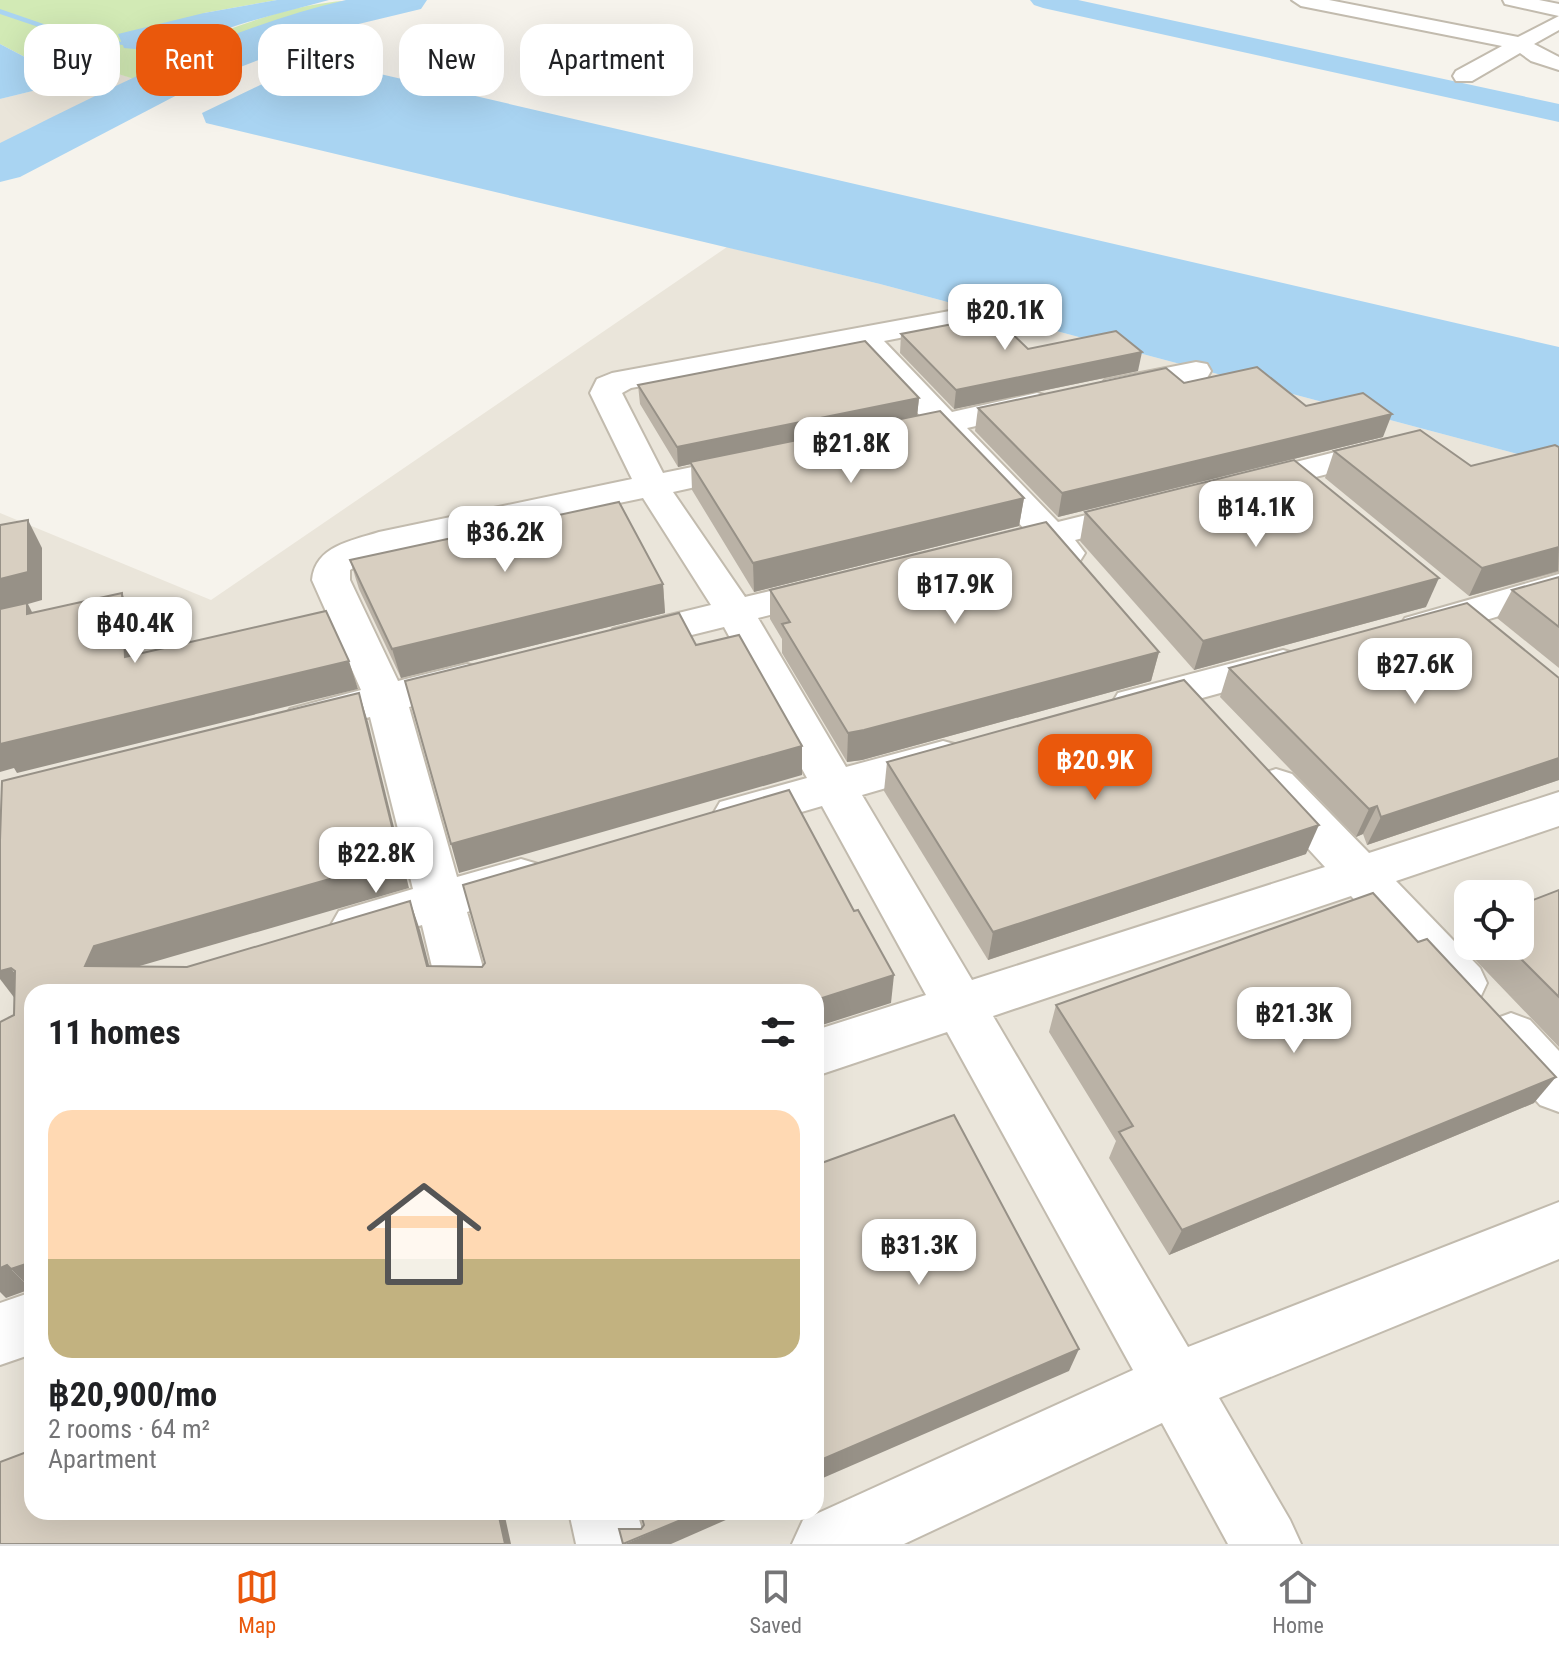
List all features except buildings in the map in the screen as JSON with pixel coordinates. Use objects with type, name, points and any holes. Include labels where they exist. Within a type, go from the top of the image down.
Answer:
[{"type":"street","points":[[1301,0],[1521,44],[1538,57],[1559,64]]},
{"type":"street","points":[[1512,0],[1544,3],[1559,10]]},
{"type":"street","points":[[1464,76],[1559,22]]},
{"type":"street","points":[[966,317],[623,380],[608,386],[609,401],[653,487],[735,612],[1266,1544]]},
{"type":"street","points":[[863,336],[1051,535],[1092,583]]},
{"type":"street","points":[[866,440],[1196,371]]},
{"type":"street","points":[[1218,492],[1427,439]]},
{"type":"street","points":[[462,984],[386,699],[331,580],[332,566],[353,552],[392,540],[790,457]]},
{"type":"street","points":[[1293,473],[1329,503]]},
{"type":"street","points":[[961,557],[1172,504]]},
{"type":"street","points":[[598,646],[855,582]]},
{"type":"street","points":[[1425,585],[1498,645]]},
{"type":"street","points":[[1384,636],[1559,586]]},
{"type":"street","points":[[1093,714],[1323,652]]},
{"type":"street","points":[[1154,654],[1217,724]]},
{"type":"street","points":[[278,726],[507,668]]},
{"type":"street","points":[[697,825],[986,744]]},
{"type":"street","points":[[1250,758],[1559,1088]]},
{"type":"street","points":[[824,1050],[1559,809]]},
{"type":"street","points":[[322,935],[561,865]]},
{"type":"street","points":[[827,1544],[1175,1384],[1559,1230]]},
{"type":"street","points":[[0,1334],[24,1326]]},
{"type":"street","points":[[605,1520],[611,1544]]},
{"type":"shaded area","points":[[120,74],[136,79],[136,89],[36,144],[0,145],[0,99],[24,93],[24,96],[120,96]]},
{"type":"shaded area","points":[[727,247],[880,284],[1559,465],[1559,1544],[0,1544],[0,513],[211,600]]},
{"type":"green space","points":[[0,0],[277,0],[204,13],[199,24],[136,24],[136,80],[120,75],[120,24],[24,24],[24,57],[0,44]]},
{"type":"green space","points":[[364,0],[287,24],[258,24],[258,35],[242,42],[242,25],[296,8]]},
{"type":"water","points":[[277,0],[329,0],[242,24],[159,24]]},
{"type":"water","points":[[136,30],[136,49],[124,48],[120,34]]},
{"type":"water","points":[[0,44],[24,57],[24,93],[0,99]]},
{"type":"water","points":[[383,75],[399,78],[399,96],[475,96],[1559,347],[1559,465],[880,284],[206,123],[202,113],[258,86],[258,96],[383,96]]},
{"type":"waterway","points":[[0,165],[186,70],[327,18],[405,0]]},
{"type":"waterway","points":[[1043,0],[1559,113]]},
{"type":"waterway","points":[[0,11],[86,41],[136,44]]}]
